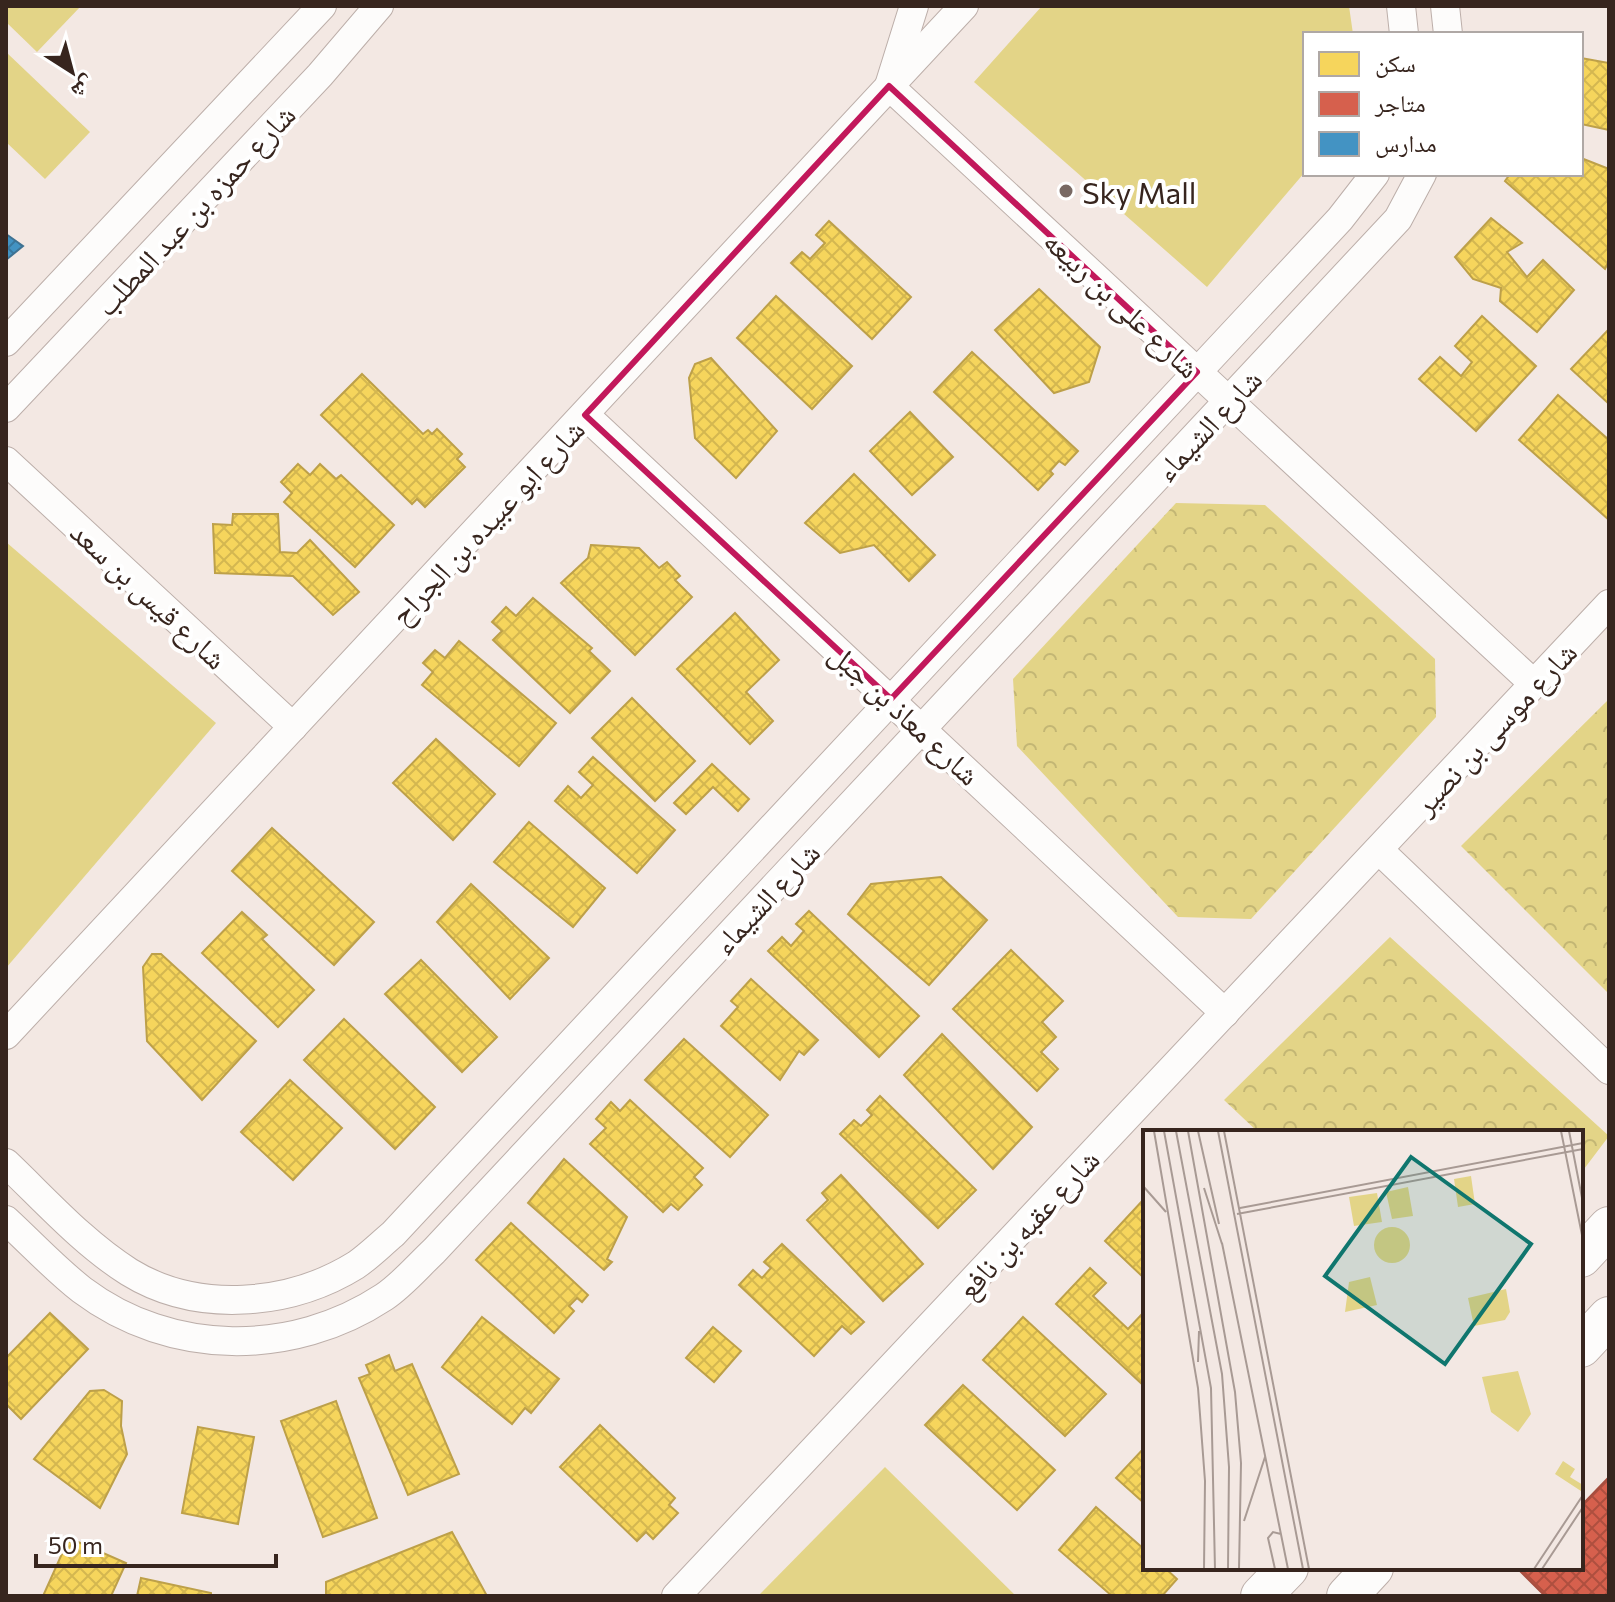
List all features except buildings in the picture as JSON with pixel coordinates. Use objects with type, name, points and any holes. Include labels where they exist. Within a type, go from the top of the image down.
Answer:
[{"type":"street","name":"شارع حمزه بن عبد المطلب","points":[[6,342],[322,6]]},
{"type":"street","name":"شارع حمزه بن عبد المطلب","points":[[6,408],[320,75],[379,6]]},
{"type":"street","points":[[889,86],[914,6]]},
{"type":"street","name":"شارع ابو عبيده بن الجراح","points":[[6,1035],[964,6]]},
{"type":"street","points":[[1401,6],[1404,32]]},
{"type":"street","points":[[1445,6],[1448,32]]},
{"type":"street","name":"شارع على بن ربيعه","points":[[889,86],[1534,684]]},
{"type":"street","name":"شارع الشيماء","points":[[6,1163],[93,1246],[131,1273],[175,1292],[221,1300],[269,1298],[315,1286],[357,1264],[393,1234],[1340,219],[1373,176]]},
{"type":"street","name":"شارع الشيماء","points":[[6,1220],[83,1290],[139,1323],[201,1341],[266,1342],[329,1327],[386,1296],[434,1251],[1398,219],[1421,176]]},
{"type":"street","name":"شارع معاذ بن جبل","points":[[585,415],[1225,1013]]},
{"type":"street","name":"شارع قيس بن سعد","points":[[6,461],[293,727]]},
{"type":"street","name":"شارع موسى بن نصير","points":[[1379,850],[1609,604]]},
{"type":"street","points":[[1379,850],[1609,1070]]},
{"type":"street","name":"شارع عقبه بن نافع","points":[[676,1596],[1379,850]]},
{"type":"street","points":[[1583,1255],[1609,1227]]},
{"type":"street","points":[[1583,1345],[1609,1317]]},
{"type":"street","points":[[1261,1596],[1286,1570]]},
{"type":"street","points":[[1347,1596],[1371,1570]]},
{"type":"highlighted area","points":[[889,86],[1197,372],[891,699],[585,415]]},
{"type":"green space","points":[[6,6],[81,6],[37,52],[6,22]]},
{"type":"green space","points":[[1042,6],[1349,6],[1353,32],[1303,32],[1303,174],[1207,287],[974,82]]},
{"type":"green space","points":[[6,52],[90,132],[45,179],[6,142]]},
{"type":"green space","points":[[1176,503],[1265,505],[1435,659],[1436,717],[1251,919],[1178,917],[1017,746],[1013,679]]},
{"type":"green space","points":[[6,542],[216,723],[6,968]]},
{"type":"green space","points":[[1609,699],[1609,994],[1461,846]]},
{"type":"green space","points":[[1390,937],[1609,1136],[1583,1170],[1583,1130],[1256,1130],[1224,1100]]},
{"type":"green space","points":[[885,1467],[1016,1596],[758,1596]]},
{"type":"place","name":"Sky Mall","points":[[1066,191]]}]
